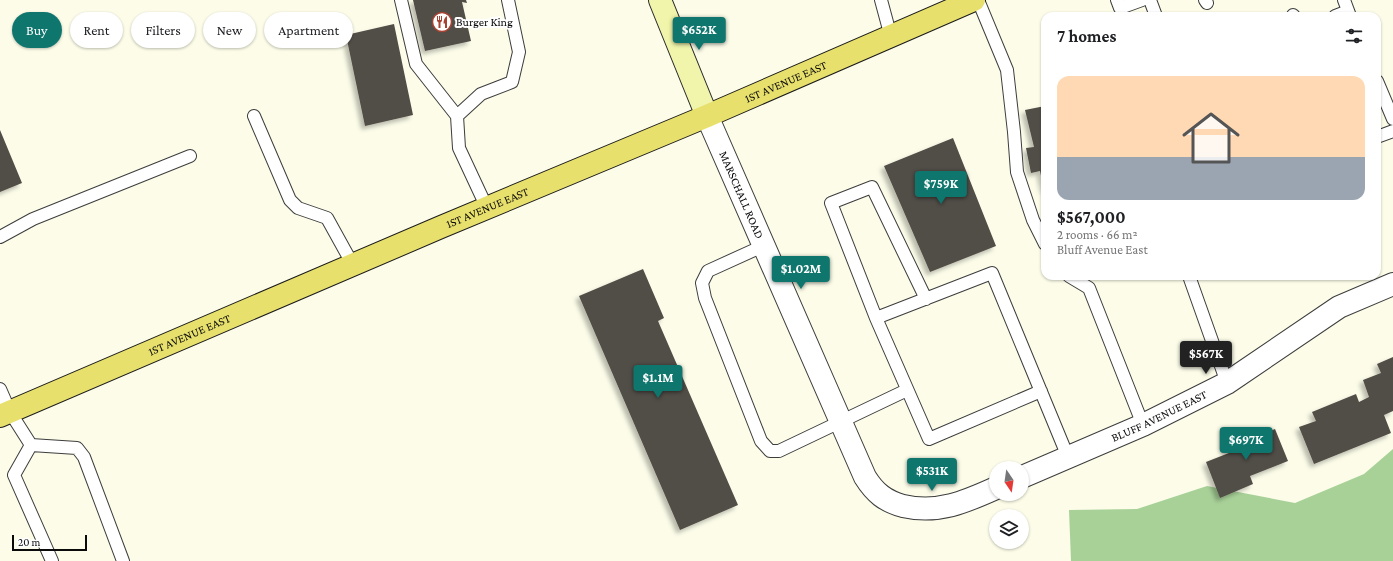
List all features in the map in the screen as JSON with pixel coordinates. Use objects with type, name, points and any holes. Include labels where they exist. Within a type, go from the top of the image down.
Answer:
[{"type":"main road","name":"MARSCHALL ROAD","points":[[660,0],[707,116]]},
{"type":"main road","name":"1ST AVENUE EAST","points":[[5,414],[487,208],[707,116],[974,0]]},
{"type":"street","name":"MARSCHALL ROAD","points":[[707,116],[865,477],[871,486],[877,493],[891,502],[916,509],[938,509],[957,504],[989,491]]},
{"type":"street","name":"BLUFF AVENUE EAST","points":[[1029,474],[1143,425],[1227,383],[1339,307],[1393,284]]},
{"type":"lane","points":[[401,0],[416,64],[458,116],[459,148],[487,208]]},
{"type":"lane","points":[[458,116],[481,94],[512,82],[519,52],[508,0]]},
{"type":"lane","points":[[881,0],[891,36]]},
{"type":"lane","points":[[978,0],[1007,70],[1017,172],[1033,220],[1041,236]]},
{"type":"lane","points":[[1117,0],[1120,8],[1142,0]]},
{"type":"lane","points":[[1150,0],[1154,12]]},
{"type":"lane","points":[[1381,90],[1393,119]]},
{"type":"lane","points":[[254,116],[290,200],[298,208],[327,218],[353,265]]},
{"type":"lane","points":[[1381,136],[1393,131]]},
{"type":"lane","points":[[0,237],[33,219],[190,156]]},
{"type":"lane","points":[[926,299],[872,186],[831,203],[876,318],[929,439],[1041,391]]},
{"type":"lane","points":[[764,246],[708,271],[702,283],[705,298],[761,441],[770,451],[779,451],[907,390]]},
{"type":"lane","points":[[876,318],[992,273],[1068,457]]},
{"type":"lane","points":[[1076,280],[1089,288],[1143,425]]},
{"type":"lane","points":[[1189,280],[1227,383]]},
{"type":"lane","points":[[0,389],[5,414],[31,445],[77,448],[84,457],[123,561]]},
{"type":"lane","points":[[31,445],[14,475],[52,561]]},
{"type":"green space","points":[[1393,449],[1393,561],[1071,561],[1069,510],[1137,509],[1207,486],[1295,503],[1364,474]]},
{"type":"building","name":"Burger King","points":[[413,0],[466,0],[467,3],[462,2],[471,41],[425,51]]},
{"type":"building","points":[[394,24],[413,115],[365,126],[349,48],[353,48],[353,33]]},
{"type":"building","points":[[1041,107],[1041,176],[1040,171],[1031,173],[1026,148],[1034,147],[1025,110]]},
{"type":"building","points":[[0,130],[22,183],[0,192]]},
{"type":"building","points":[[953,138],[996,246],[930,272],[884,166]]},
{"type":"building","points":[[643,269],[664,318],[658,321],[738,505],[680,530],[579,296]]},
{"type":"building","points":[[1393,357],[1393,411],[1384,415],[1391,433],[1314,464],[1299,427],[1316,421],[1312,412],[1356,394],[1359,402],[1369,397],[1363,380],[1381,373],[1377,364]]},
{"type":"building","points":[[1275,429],[1288,461],[1250,476],[1253,484],[1220,498],[1206,462],[1234,451],[1229,440],[1250,432],[1253,438]]},
{"type":"place","name":"Burger King","points":[[442,22]]}]
